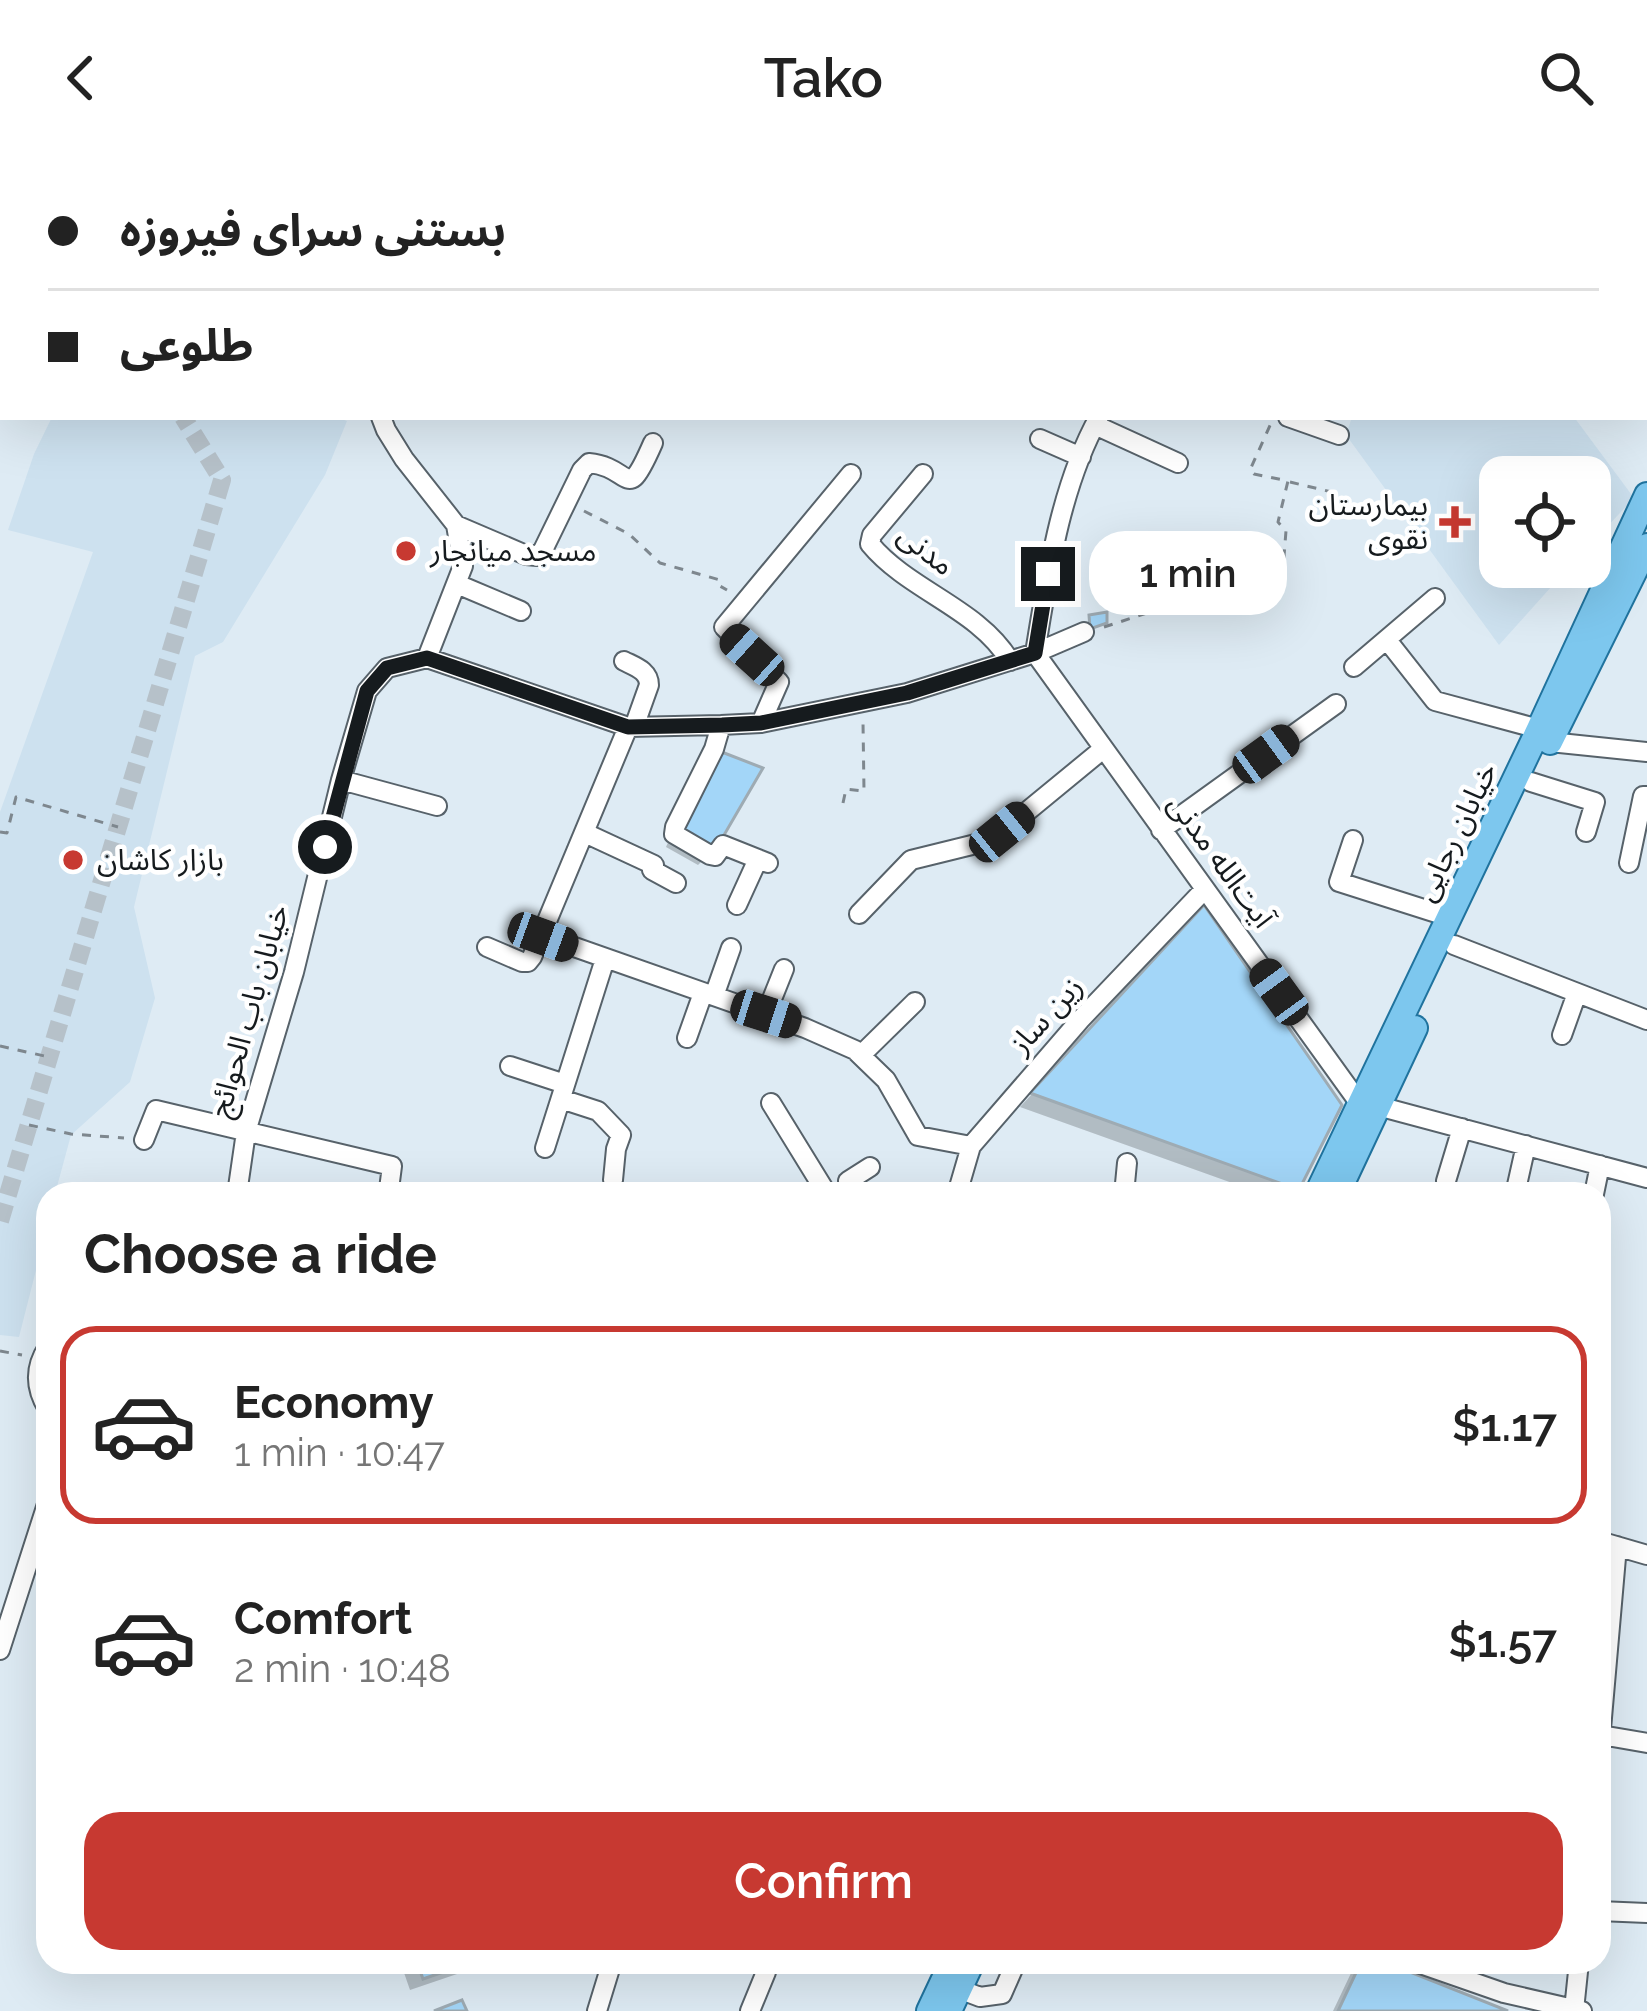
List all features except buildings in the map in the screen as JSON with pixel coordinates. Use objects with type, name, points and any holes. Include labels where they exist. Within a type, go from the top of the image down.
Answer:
[{"type":"main road","name":"خیابان رجایی","points":[[1340,1182],[1449,917],[1545,735],[1621,574],[1647,495]]},
{"type":"main road","name":"خیابان رجایی","points":[[1621,574],[1647,546]]},
{"type":"main road","name":"خیابان رجایی","points":[[1324,1182],[1454,945],[1531,782],[1545,735]]},
{"type":"main road","points":[[929,2011],[946,1974]]},
{"type":"street","points":[[383,420],[404,459],[456,525],[463,566],[427,658],[631,727],[761,723],[907,693],[1035,653],[1084,632]]},
{"type":"street","points":[[1297,420],[1340,435]]},
{"type":"street","points":[[1035,653],[1048,574],[1081,457],[1097,421],[1178,463]]},
{"type":"street","points":[[1040,439],[1081,457]]},
{"type":"street","points":[[456,525],[537,556],[582,470],[597,463],[627,480],[634,479],[653,443]]},
{"type":"street","points":[[761,723],[778,682],[724,627],[850,474]]},
{"type":"street","name":"مدنی","points":[[922,474],[872,535],[870,544],[951,608],[985,628],[1010,661]]},
{"type":"street","points":[[457,584],[521,611]]},
{"type":"street","points":[[1354,668],[1435,598]]},
{"type":"street","points":[[1387,640],[1435,701],[1545,735],[1647,752]]},
{"type":"street","name":"آیت‌الله مدنی","points":[[1035,653],[1204,890],[1369,1105]]},
{"type":"street","name":"خیابان باب الحوائج","points":[[239,1182],[246,1132],[294,972],[367,691],[387,668],[427,658]]},
{"type":"street","points":[[487,947],[528,962],[543,937],[649,685],[645,672],[624,662]]},
{"type":"street","points":[[1161,830],[1336,704]]},
{"type":"street","points":[[722,725],[722,753],[674,834],[710,855],[715,856],[723,844],[763,861],[737,905]]},
{"type":"street","points":[[859,914],[911,860],[976,844],[1002,832],[1103,749]]},
{"type":"street","points":[[341,780],[436,806]]},
{"type":"street","points":[[1531,782],[1595,802],[1586,832]]},
{"type":"street","points":[[1629,863],[1642,828],[1643,796],[1647,796]]},
{"type":"street","points":[[585,833],[654,865],[652,869],[676,883]]},
{"type":"street","points":[[1353,840],[1339,882],[1449,917]]},
{"type":"street","name":"زین ساز","points":[[960,1182],[971,1146],[1080,1020],[1204,890]]},
{"type":"street","points":[[543,937],[805,1028],[861,1055],[886,1080],[918,1136],[971,1146]]},
{"type":"street","points":[[1454,945],[1647,1020]]},
{"type":"street","points":[[687,1038],[731,948]]},
{"type":"street","points":[[545,1148],[605,959]]},
{"type":"street","points":[[766,1014],[784,969]]},
{"type":"street","points":[[1562,1035],[1577,993]]},
{"type":"street","points":[[861,1055],[915,1002]]},
{"type":"street","points":[[510,1066],[598,1112],[621,1136],[614,1180]]},
{"type":"street","points":[[771,1103],[820,1182]]},
{"type":"street","points":[[1369,1105],[1647,1178]]},
{"type":"street","points":[[144,1140],[156,1110],[392,1166],[390,1182]]},
{"type":"street","points":[[1446,1181],[1462,1128]]},
{"type":"street","points":[[1518,1182],[1526,1145]]},
{"type":"street","points":[[1125,1182],[1127,1163]]},
{"type":"street","points":[[1596,1182],[1600,1165]]},
{"type":"street","points":[[849,1182],[870,1167]]},
{"type":"street","points":[[0,1650],[36,1539]]},
{"type":"street","points":[[1611,1544],[1647,1555]]},
{"type":"street","points":[[1611,1743],[1647,1743]]},
{"type":"street","points":[[1611,1911],[1647,1913]]},
{"type":"street","points":[[597,2011],[608,1974]]},
{"type":"street","points":[[750,2011],[765,1974]]},
{"type":"street","points":[[954,2000],[1002,1994],[1011,1974]]},
{"type":"street","points":[[1456,1974],[1504,1993],[1578,2010],[1579,1974]]},
{"type":"path","points":[[1273,420],[1250,470],[1336,493]]},
{"type":"path","points":[[1084,632],[1172,605],[1237,600],[1238,581],[1245,572],[1283,569],[1286,531],[1278,522],[1288,481]]},
{"type":"path","points":[[568,500],[628,534],[660,563],[720,580],[720,586],[744,601]]},
{"type":"path","points":[[1170,544],[1172,605]]},
{"type":"path","points":[[843,803],[846,789],[864,791],[863,702]]},
{"type":"path","points":[[0,832],[7,833],[16,797],[118,827]]},
{"type":"path","points":[[0,1046],[49,1057]]},
{"type":"path","points":[[29,1125],[70,1135],[144,1140]]},
{"type":"path","points":[[0,1351],[36,1353]]},
{"type":"shaded area","name":"بازار کاشان","points":[[51,420],[347,421],[325,475],[223,642],[195,656],[134,907],[155,998],[130,1082],[71,1135],[58,1182],[36,1182],[36,1270],[19,1337],[0,1335],[0,812],[93,552],[8,530]]},
{"type":"shaded area","name":"بیمارستان نقوی","points":[[1351,420],[1576,420],[1603,456],[1479,456],[1479,588],[1550,588],[1499,645],[1346,435]]},
{"type":"shaded area","name":"بیمارستان نقوی","points":[[1611,467],[1634,498],[1611,523]]},
{"type":"tunnel","points":[[0,1221],[222,480],[185,420]]},
{"type":"place","name":"بیمارستان نقوی","points":[[1455,522]]},
{"type":"place","name":"مسجد میانجار","points":[[406,551]]},
{"type":"place","name":"بازار کاشان","points":[[73,860]]},
{"type":"route","points":[[325,847],[367,691],[387,668],[427,658],[628,727],[761,723],[907,693],[1035,653],[1048,574]]}]
